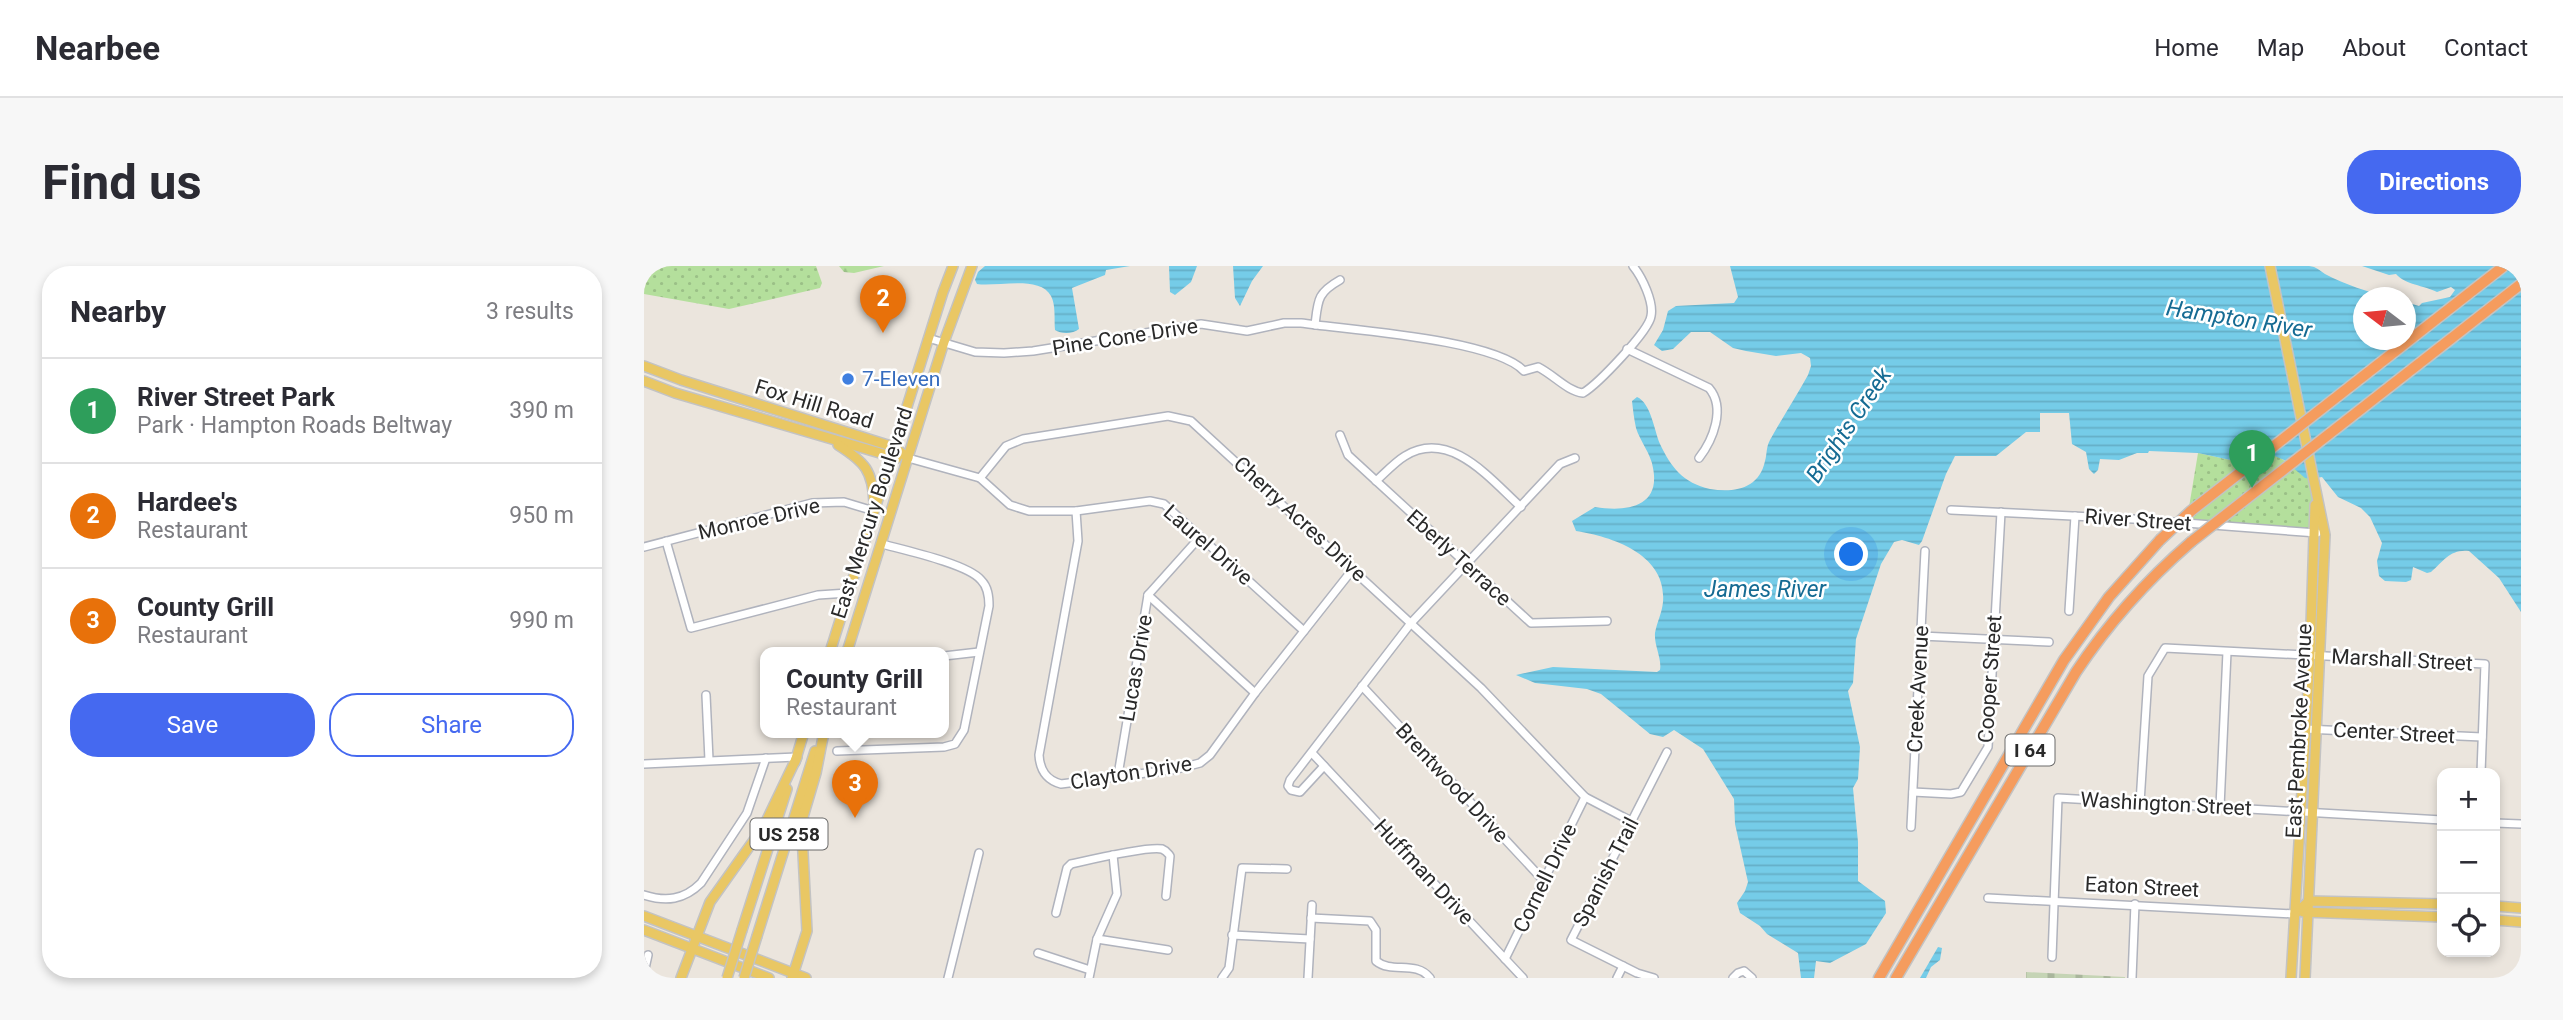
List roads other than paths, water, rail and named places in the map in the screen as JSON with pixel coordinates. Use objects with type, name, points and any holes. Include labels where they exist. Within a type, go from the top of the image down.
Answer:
[{"type":"highway","name":"I 64","points":[[1878,978],[2064,660],[2109,597],[2160,540],[2192,511],[2504,266]]},
{"type":"highway","name":"I 64","points":[[1896,978],[2096,640],[2144,584],[2191,542],[2521,284]]},
{"type":"main road","name":"East Mercury Boulevard","points":[[832,647],[953,266]]},
{"type":"main road","name":"East Mercury Boulevard","points":[[849,647],[944,342],[972,266]]},
{"type":"main road","name":"East Pembroke Avenue","points":[[2270,266],[2314,486],[2320,533],[2320,656],[2305,978]]},
{"type":"main road","name":"Fox Hill Road","points":[[644,366],[894,447],[908,458]]},
{"type":"main road","name":"Fox Hill Road","points":[[644,382],[891,458],[908,458]]},
{"type":"main road","points":[[827,439],[854,456],[868,470],[873,486],[874,511]]},
{"type":"main road","name":"East Pembroke Avenue","points":[[2291,978],[2309,656],[2320,533]]},
{"type":"main road","name":"US 258","points":[[727,978],[802,738]]},
{"type":"main road","name":"US 258","points":[[744,978],[821,738]]},
{"type":"main road","points":[[793,975],[805,941],[807,923],[803,817],[816,773],[822,738]]},
{"type":"main road","points":[[681,978],[710,902],[764,826],[797,757]]},
{"type":"main road","points":[[2295,914],[2309,901],[2437,904]]},
{"type":"main road","points":[[2500,906],[2521,908]]},
{"type":"main road","name":"Eaton Street","points":[[2295,914],[2308,912],[2437,917]]},
{"type":"main road","points":[[644,916],[793,975],[807,978]]},
{"type":"main road","points":[[2500,920],[2521,922]]},
{"type":"main road","points":[[644,930],[769,978]]},
{"type":"street","points":[[1633,266],[1648,296],[1652,315],[1647,327],[1627,349],[1713,391],[1717,417],[1715,429],[1710,443],[1699,458]]},
{"type":"street","points":[[1315,325],[1321,293],[1340,280]]},
{"type":"street","name":"Pine Cone Drive","points":[[928,338],[984,354],[1032,351],[1201,324],[1247,331],[1284,323],[1315,325],[1490,351],[1517,364],[1524,371],[1538,367],[1556,376],[1566,387],[1583,393],[1601,380],[1627,349]]},
{"type":"street","name":"Cherry Acres Drive","points":[[980,478],[999,454],[1014,442],[1168,416],[1184,417],[1208,434],[1481,688],[1585,797],[1633,821]]},
{"type":"street","name":"Eberly Terrace","points":[[1340,435],[1348,455],[1531,623],[1607,621]]},
{"type":"street","points":[[1376,481],[1405,456],[1427,448],[1439,448],[1455,452],[1469,460],[1521,507]]},
{"type":"street","points":[[908,458],[980,478]]},
{"type":"street","points":[[1324,766],[1300,792],[1291,790],[1290,780],[1411,623],[1560,464],[1575,458]]},
{"type":"street","name":"Laurel Drive","points":[[980,478],[1003,500],[1018,508],[1076,511],[1157,502],[1170,509],[1304,631]]},
{"type":"street","name":"Monroe Drive","points":[[644,547],[811,503],[844,502],[874,511]]},
{"type":"street","name":"River Street","points":[[1951,510],[2320,533]]},
{"type":"street","name":"Clayton Drive","points":[[1076,511],[1078,541],[1039,755],[1040,766],[1045,775],[1052,782],[1061,784],[1177,769],[1200,763],[1210,755],[1353,569]]},
{"type":"street","name":"Cooper Street","points":[[1913,792],[1961,792],[1988,747],[2001,512]]},
{"type":"street","points":[[2069,611],[2075,516]]},
{"type":"street","name":"Lucas Drive","points":[[1118,775],[1149,595],[1200,537]]},
{"type":"street","points":[[666,541],[691,628],[818,595],[848,593]]},
{"type":"street","points":[[837,751],[944,747],[955,744],[964,730],[989,606],[986,586],[980,578],[967,570],[881,544]]},
{"type":"street","name":"Creek Avenue","points":[[1911,827],[1925,551]]},
{"type":"street","points":[[1149,595],[1255,694]]},
{"type":"street","points":[[1921,636],[2049,642]]},
{"type":"street","name":"Marshall Street","points":[[2140,803],[2148,676],[2165,648],[2485,664],[2482,737]]},
{"type":"street","points":[[949,655],[979,652]]},
{"type":"street","points":[[2220,807],[2227,652]]},
{"type":"street","name":"Brentwood Drive","points":[[1362,687],[1543,880]]},
{"type":"street","points":[[706,695],[709,760]]},
{"type":"street","name":"Center Street","points":[[2305,729],[2482,737]]},
{"type":"street","points":[[2481,768],[2482,737]]},
{"type":"street","name":"Spanish Trail","points":[[1654,978],[1623,966],[1572,940],[1667,752]]},
{"type":"street","name":"Huffman Drive","points":[[1312,753],[1522,978]]},
{"type":"street","points":[[644,764],[797,757]]},
{"type":"street","points":[[644,895],[657,899],[675,899],[694,890],[701,883],[729,845],[747,813],[766,758]]},
{"type":"street","name":"Cornell Drive","points":[[1505,959],[1585,797]]},
{"type":"street","name":"Washington Street","points":[[2055,900],[2058,798],[2437,820]]},
{"type":"street","points":[[2500,823],[2521,824]]},
{"type":"street","points":[[1056,913],[1067,868],[1071,864],[1114,855],[1160,849],[1167,852],[1170,856],[1166,896]]},
{"type":"street","points":[[948,978],[979,853]]},
{"type":"street","points":[[1038,953],[1088,975],[1097,939],[1117,894],[1114,855]]},
{"type":"street","points":[[1222,978],[1229,968],[1242,867],[1287,869]]},
{"type":"street","name":"Eaton Street","points":[[1987,898],[2295,914]]},
{"type":"street","points":[[2052,957],[2055,900]]},
{"type":"street","points":[[2132,978],[2134,904]]},
{"type":"street","points":[[1308,978],[1312,905]]},
{"type":"street","points":[[1311,918],[1370,921],[1376,930],[1376,961],[1381,965],[1417,968],[1425,971],[1430,978]]},
{"type":"street","points":[[1232,935],[1310,939]]},
{"type":"street","points":[[1097,939],[1168,950]]},
{"type":"street","points":[[644,973],[648,955]]},
{"type":"street","points":[[1617,978],[1623,966]]},
{"type":"street","points":[[1733,978],[1744,971],[1752,978]]},
{"type":"water","points":[[985,266],[1130,266],[1106,270],[1105,275],[1072,288],[1079,329],[1067,333],[1055,330],[1054,304],[1045,290],[1038,286],[1017,283],[977,284],[975,280],[978,272]]},
{"type":"water","points":[[1169,266],[1197,266],[1191,282],[1175,295],[1170,292]]},
{"type":"water","points":[[1233,266],[1263,266],[1240,306],[1235,298]]},
{"type":"water","name":"James River","points":[[1730,266],[2309,266],[2354,287],[2353,350],[2416,350],[2416,305],[2450,297],[2455,290],[2451,287],[2437,292],[2410,283],[2396,274],[2389,275],[2362,266],[2521,266],[2521,612],[2499,578],[2469,551],[2452,554],[2431,572],[2413,567],[2411,580],[2406,582],[2385,581],[2379,576],[2377,561],[2382,543],[2370,517],[2361,508],[2338,497],[2322,477],[2305,478],[2284,460],[2256,448],[2235,461],[2198,453],[2149,451],[2119,460],[2100,459],[2098,470],[2094,474],[2089,469],[2086,452],[2072,444],[2069,413],[2040,413],[2040,432],[2026,432],[1996,456],[1955,456],[1922,541],[1919,545],[1902,540],[1894,542],[1881,564],[1856,639],[1853,683],[1848,691],[1860,747],[1858,779],[1853,788],[1858,881],[1885,901],[1886,913],[1866,944],[1830,963],[1816,961],[1814,978],[1801,978],[1798,953],[1740,913],[1737,903],[1748,882],[1735,824],[1734,799],[1703,749],[1674,730],[1663,737],[1650,734],[1601,694],[1587,689],[1535,683],[1516,675],[1553,667],[1660,670],[1655,633],[1663,602],[1662,586],[1656,572],[1647,560],[1635,551],[1606,538],[1576,531],[1572,521],[1595,507],[1618,509],[1638,504],[1652,492],[1652,463],[1634,418],[1632,401],[1637,397],[1646,405],[1660,444],[1669,460],[1679,473],[1692,483],[1710,489],[1728,490],[1744,487],[1757,478],[1762,470],[1769,443],[1808,375],[1810,358],[1801,353],[1776,356],[1733,348],[1710,332],[1691,332],[1673,349],[1662,351],[1654,345],[1663,330],[1668,311],[1676,306],[1734,303],[1738,297]]},
{"type":"water","points":[[1938,947],[1942,948],[1940,960],[1931,967],[1926,978],[1920,978]]},
{"type":"place","name":"Hardee's","points":[[883,333]]},
{"type":"place","name":"7-Eleven","points":[[848,379]]},
{"type":"place","name":"River Street Park","points":[[2252,488]]},
{"type":"place","name":"County Grill","points":[[855,818]]},
{"type":"water label","name":"Hampton River","points":[[2239,319]]},
{"type":"water label","name":"Brights Creek","points":[[1849,425]]}]
